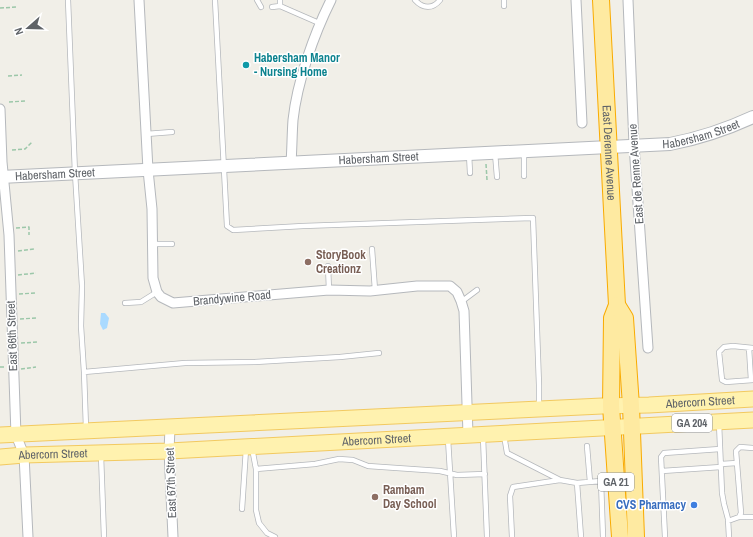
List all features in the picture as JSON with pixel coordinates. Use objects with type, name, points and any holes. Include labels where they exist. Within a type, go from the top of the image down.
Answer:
[{"type":"highway","name":"East Derenne Avenue","points":[[601,0],[617,305],[612,318],[612,427],[608,480],[620,537]]},
{"type":"highway","name":"East Derenne Avenue","points":[[617,305],[625,318],[631,406],[636,537]]},
{"type":"main road","name":"Abercorn Street","points":[[0,435],[753,399]]},
{"type":"main road","name":"Abercorn Street","points":[[0,457],[169,451],[753,420]]},
{"type":"street","points":[[139,0],[148,170],[152,209],[153,278],[157,292]]},
{"type":"street","points":[[292,163],[293,119],[302,78],[319,24],[331,0]]},
{"type":"street","points":[[576,0],[582,123]]},
{"type":"street","name":"East de Renne Avenue","points":[[628,0],[634,145],[648,348]]},
{"type":"street","name":"East 66th Street","points":[[0,109],[2,177],[9,236],[16,435],[24,455],[28,537]]},
{"type":"street","name":"Habersham Street","points":[[2,177],[670,144],[695,139],[730,128],[753,117]]},
{"type":"street","name":"Brandywine Road","points":[[157,292],[161,297],[173,303],[329,290],[375,290],[417,286],[450,286],[457,292],[462,300]]},
{"type":"street","points":[[462,300],[464,311],[468,435]]},
{"type":"street","name":"East 67th Street","points":[[170,428],[169,451],[173,537]]},
{"type":"lane","points":[[68,0],[75,173],[82,286],[81,326],[86,432]]},
{"type":"lane","points":[[215,0],[227,226],[233,230],[533,218],[539,409]]},
{"type":"lane","points":[[257,0],[261,7]]},
{"type":"lane","points":[[280,0],[280,6]]},
{"type":"lane","points":[[415,0],[419,4],[428,7],[433,6],[440,0]]},
{"type":"lane","points":[[504,0],[504,6]]},
{"type":"lane","points":[[272,7],[280,6],[319,24]]},
{"type":"lane","points":[[146,134],[172,132]]},
{"type":"lane","points":[[524,151],[524,176]]},
{"type":"lane","points":[[491,153],[496,177]]},
{"type":"lane","points":[[469,154],[470,173]]},
{"type":"lane","points":[[153,244],[172,244]]},
{"type":"lane","points":[[372,249],[375,290]]},
{"type":"lane","points":[[328,266],[329,290]]},
{"type":"lane","points":[[462,300],[477,290]]},
{"type":"lane","points":[[125,304],[141,302],[157,292]]},
{"type":"lane","points":[[733,346],[751,348],[752,380],[726,382],[722,380],[719,352],[724,347],[733,346]]},
{"type":"lane","points":[[84,372],[185,363],[255,362],[379,354]]},
{"type":"lane","points":[[719,422],[724,504],[728,521],[729,537]]},
{"type":"lane","points":[[504,433],[508,453],[560,480],[577,483],[608,480],[603,537]]},
{"type":"lane","points":[[483,434],[486,474],[487,537]]},
{"type":"lane","points":[[448,436],[454,537]]},
{"type":"lane","points":[[588,446],[590,482]]},
{"type":"lane","points":[[249,447],[256,469],[256,510],[259,523],[267,533],[275,537]]},
{"type":"lane","points":[[242,509],[249,447]]},
{"type":"lane","points":[[739,517],[736,451],[740,447],[753,448]]},
{"type":"lane","points":[[665,537],[661,457],[664,453],[720,449]]},
{"type":"lane","points":[[101,453],[104,537]]},
{"type":"lane","points":[[256,469],[315,464],[339,459],[353,460],[368,466],[440,471],[456,475],[486,474]]},
{"type":"lane","points":[[662,471],[721,466],[737,463]]},
{"type":"lane","points":[[512,537],[510,496],[513,487],[560,480]]},
{"type":"lane","points":[[577,483],[581,537]]},
{"type":"lane","points":[[728,521],[739,517],[753,517]]},
{"type":"path","points":[[0,8],[18,7]]},
{"type":"path","points":[[8,76],[22,75]]},
{"type":"path","points":[[10,102],[25,101]]},
{"type":"path","points":[[12,150],[25,149],[32,142]]},
{"type":"path","points":[[487,180],[491,153]]},
{"type":"path","points":[[16,228],[29,227],[29,234]]},
{"type":"path","points":[[17,251],[34,249]]},
{"type":"path","points":[[18,275],[36,273]]},
{"type":"path","points":[[11,294],[35,293]]},
{"type":"path","points":[[12,320],[36,318]]},
{"type":"path","points":[[13,343],[38,342]]},
{"type":"path","points":[[14,369],[36,367]]},
{"type":"water","points":[[101,313],[105,313],[109,318],[107,328],[103,330],[100,324]]},
{"type":"place","name":"Habersham Manor - Nursing Home","points":[[246,65]]},
{"type":"place","name":"StoryBook Creationz","points":[[308,262]]},
{"type":"place","name":"Rambam Day School","points":[[375,497]]},
{"type":"place","name":"CVS Pharmacy","points":[[694,505]]}]
